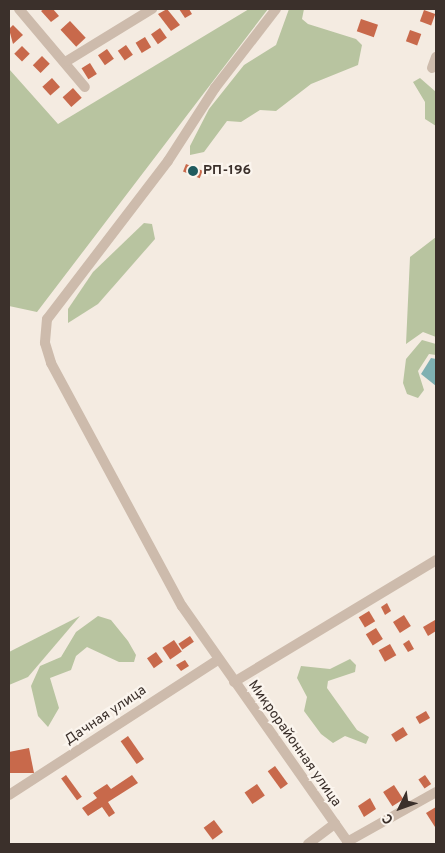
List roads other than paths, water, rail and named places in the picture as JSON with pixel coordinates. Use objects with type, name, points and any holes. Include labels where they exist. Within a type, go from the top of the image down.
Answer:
[{"type":"street","points":[[67,61],[152,9]]},
{"type":"street","name":"Микрорайонная улица","points":[[276,9],[215,88],[168,161],[54,310],[44,331],[51,363],[174,592],[218,660],[348,843]]},
{"type":"street","points":[[23,10],[67,61],[85,86]]},
{"type":"street","points":[[432,68],[436,57]]},
{"type":"street","points":[[234,682],[436,560]]},
{"type":"street","name":"Дачная улица","points":[[9,795],[218,660]]},
{"type":"street","points":[[348,843],[436,792]]},
{"type":"street","points":[[308,844],[335,824]]},
{"type":"water","points":[[431,358],[436,359],[436,386],[421,374]]},
{"type":"place","name":"РП-196","points":[[193,171]]}]
